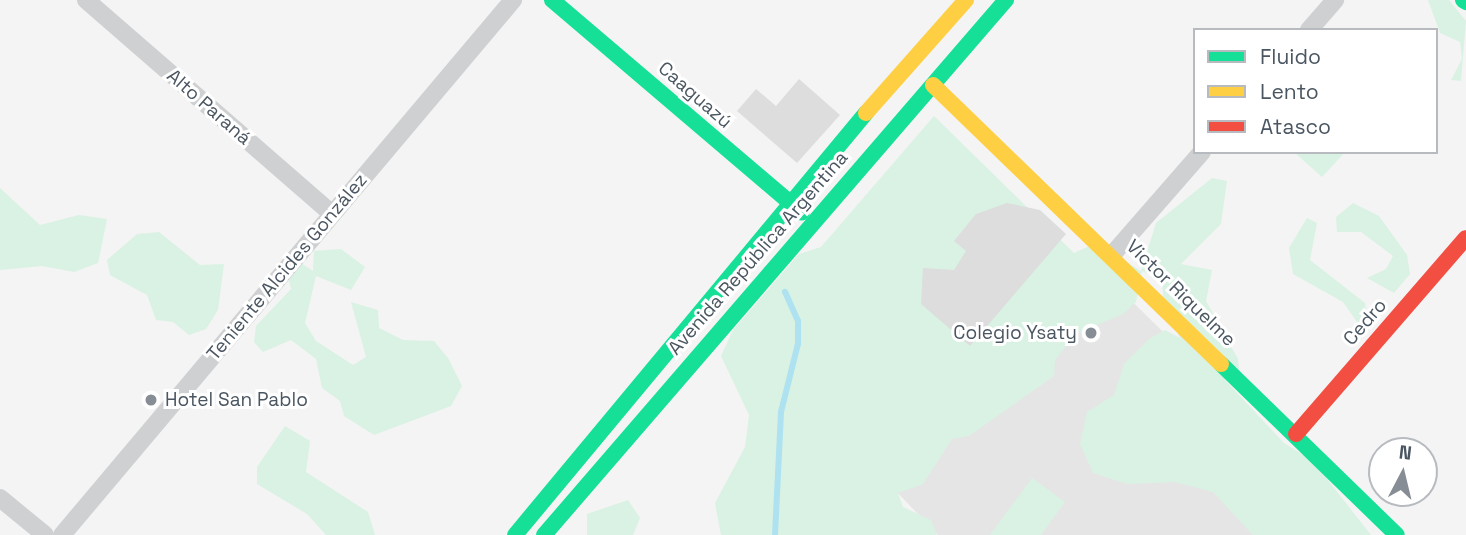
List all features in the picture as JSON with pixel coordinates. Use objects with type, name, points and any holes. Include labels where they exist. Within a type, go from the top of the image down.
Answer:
[{"type":"main road","name":"Caaguazú","points":[[552,0],[812,221]]},
{"type":"main road","name":"Avenida República Argentina","points":[[515,535],[788,201],[966,0]]},
{"type":"main road","name":"Avenida República Argentina","points":[[544,535],[812,221],[1006,0]]},
{"type":"main road","name":"Victor Riquelme","points":[[933,85],[1296,434],[1397,535]]},
{"type":"main road","name":"Cedro","points":[[1296,434],[1466,238]]},
{"type":"street","name":"Alto Paraná","points":[[86,0],[332,214]]},
{"type":"street","name":"Teniente Alcides González","points":[[62,535],[513,0]]},
{"type":"street","points":[[1311,28],[1335,0]]},
{"type":"street","points":[[1112,256],[1200,154]]},
{"type":"street","points":[[0,498],[45,535]]},
{"type":"shaded area","name":"Colegio Ysaty","points":[[1082,252],[1369,535],[938,535],[894,489]]},
{"type":"green space","points":[[1428,0],[1449,0],[1466,21],[1461,81],[1451,80],[1462,59],[1460,42],[1440,33]]},
{"type":"green space","points":[[934,116],[1074,253],[1096,243],[1141,271],[1156,223],[1212,178],[1227,181],[1221,224],[1181,264],[1212,270],[1206,301],[1238,359],[1240,380],[1224,379],[1284,443],[1313,461],[1371,535],[1253,535],[1213,492],[1175,482],[1127,484],[1093,473],[1080,444],[1087,412],[1114,395],[1124,364],[1149,339],[1165,330],[1180,338],[1164,306],[1162,281],[1142,271],[1136,302],[1123,314],[1076,334],[1055,360],[1054,376],[969,436],[952,439],[923,484],[898,493],[903,507],[931,520],[937,535],[721,535],[715,503],[745,447],[749,415],[721,356],[733,330],[799,254],[821,247]]},
{"type":"green space","points":[[1296,154],[1343,154],[1322,177]]},
{"type":"green space","points":[[0,188],[40,225],[79,215],[107,219],[98,263],[74,272],[42,266],[0,270]]},
{"type":"green space","points":[[1353,203],[1379,216],[1407,255],[1410,274],[1394,293],[1367,278],[1386,269],[1393,256],[1361,232],[1337,232],[1336,217]]},
{"type":"green space","points":[[1307,218],[1317,223],[1310,260],[1365,303],[1368,324],[1357,322],[1343,302],[1293,274],[1289,248]]},
{"type":"green space","points":[[159,232],[200,265],[224,264],[218,310],[206,329],[189,335],[173,322],[156,320],[147,295],[110,275],[107,260],[137,234]]},
{"type":"green space","points":[[341,249],[365,267],[351,290],[316,276],[305,323],[316,341],[353,365],[366,357],[351,302],[378,310],[379,328],[403,340],[434,341],[448,358],[462,386],[451,406],[374,435],[344,416],[340,401],[322,388],[316,359],[291,340],[263,352],[254,342],[256,326],[291,289],[286,269],[301,263],[313,271],[314,251]]},
{"type":"green space","points":[[285,426],[310,441],[306,472],[368,512],[375,535],[326,535],[307,514],[257,484],[257,467]]},
{"type":"green space","points":[[1032,478],[1065,502],[1041,535],[990,535]]},
{"type":"green space","points":[[628,500],[640,518],[633,535],[587,535],[587,514]]},
{"type":"building","points":[[799,79],[840,115],[797,163],[737,111],[756,89],[776,106]]},
{"type":"building","points":[[1007,203],[1040,210],[1066,234],[970,346],[921,304],[923,268],[954,270],[966,251],[954,241],[976,214]]},
{"type":"waterway","points":[[775,535],[781,412],[798,344],[798,321],[785,292]]},
{"type":"traffic: fast","points":[[552,0],[802,213]]},
{"type":"traffic: fast","points":[[544,535],[1006,0]]},
{"type":"traffic: fast","points":[[515,535],[866,113]]},
{"type":"traffic: fast","points":[[1221,364],[1397,535]]},
{"type":"traffic: slow","points":[[866,113],[966,0]]},
{"type":"traffic: slow","points":[[933,85],[1221,364]]},
{"type":"traffic: jam","points":[[1296,434],[1466,238]]},
{"type":"place","name":"Colegio Ysaty","points":[[1091,333]]},
{"type":"place","name":"Hotel San Pablo","points":[[151,400]]}]
